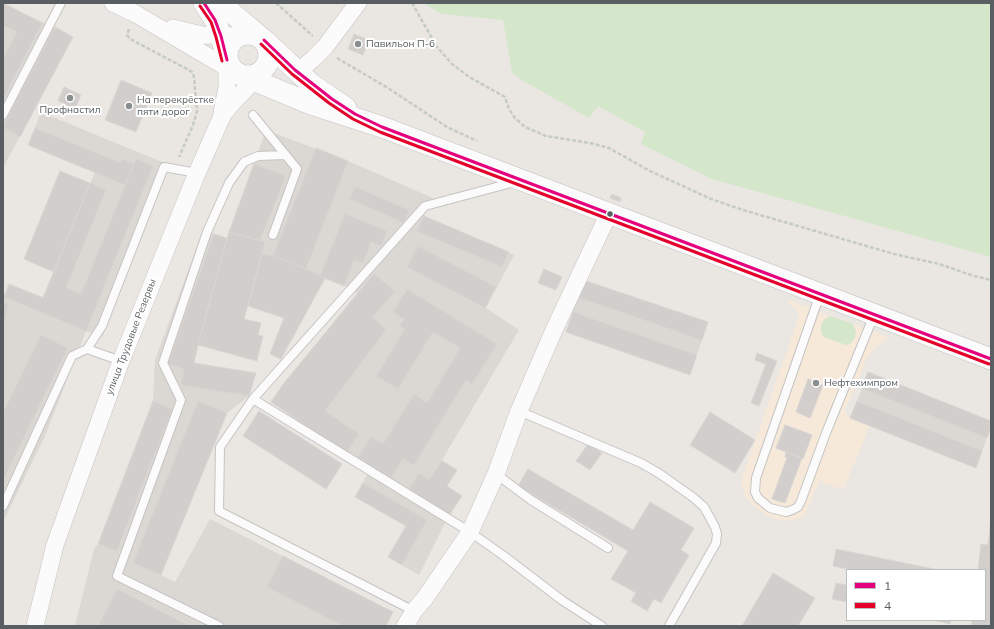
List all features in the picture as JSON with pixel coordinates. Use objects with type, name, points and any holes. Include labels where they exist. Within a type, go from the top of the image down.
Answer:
[{"type":"street","points":[[113,3],[311,104],[382,127],[991,359]]},
{"type":"street","points":[[204,3],[215,20],[229,36],[231,42],[227,51],[242,70]]},
{"type":"street","points":[[220,3],[264,40],[295,70],[332,99],[355,114],[382,127]]},
{"type":"street","points":[[295,70],[305,66],[325,47],[358,3]]},
{"type":"street","points":[[136,14],[191,34],[229,36],[252,34],[264,40],[269,48],[270,58],[242,70],[227,86],[219,121]]},
{"type":"street","points":[[325,47],[319,58],[317,74],[321,88],[332,99]]},
{"type":"street","name":"улица Трудовые Резервы","points":[[35,626],[55,545],[121,361],[219,121],[230,105],[242,70]]},
{"type":"street","points":[[405,626],[470,532],[496,474],[519,411],[556,324],[609,213]]},
{"type":"lane","points":[[3,115],[61,3]]},
{"type":"lane","points":[[253,115],[297,169],[273,235]]},
{"type":"lane","points":[[219,626],[117,576],[181,400],[163,363],[207,232],[229,183],[244,162],[258,156],[285,155]]},
{"type":"lane","points":[[3,506],[72,356],[87,349],[102,326],[164,167],[197,173]]},
{"type":"lane","points":[[414,612],[219,510],[220,447],[253,399],[425,206],[523,180]]},
{"type":"lane","points":[[820,294],[756,478],[755,492],[762,503],[770,508],[786,512],[798,506],[801,501],[874,314]]},
{"type":"lane","points":[[87,349],[121,361]]},
{"type":"lane","points":[[253,399],[470,532],[557,597],[602,626]]},
{"type":"lane","points":[[519,411],[640,463],[660,474],[694,498],[704,508],[715,527],[717,534],[716,543],[668,626]]},
{"type":"lane","points":[[496,474],[531,500],[608,548]]},
{"type":"path","points":[[276,3],[338,58],[388,88],[447,127],[482,144]]},
{"type":"path","points":[[412,3],[437,47],[453,64],[471,78],[505,97],[509,109],[515,118],[525,127],[546,136],[590,143],[609,148],[637,164],[711,199],[743,210],[894,254],[939,264],[991,280]]},
{"type":"path","points":[[136,14],[127,35],[130,39],[187,69],[192,72],[194,77],[197,111],[174,170]]},
{"type":"shaded area","points":[[3,3],[73,37],[3,168]]},
{"type":"shaded area","points":[[41,112],[169,165],[102,337],[86,331],[45,436],[3,522],[3,298],[9,284],[43,297],[95,172],[28,145]]},
{"type":"shaded area","points":[[266,130],[348,161],[433,198],[424,216],[514,255],[486,308],[519,330],[442,460],[457,470],[447,486],[448,517],[419,575],[388,557],[406,526],[355,497],[372,466],[346,453],[271,402],[284,383],[357,293],[344,286],[325,279],[281,359],[270,354],[284,318],[248,306],[265,242],[229,232]]},
{"type":"shaded area","points":[[203,230],[214,234],[194,363],[256,373],[249,396],[227,413],[161,575],[175,582],[210,519],[393,612],[386,626],[75,626],[94,549],[98,544],[153,401],[155,360]]},
{"type":"shaded area","points":[[583,280],[708,322],[690,375],[566,332]]},
{"type":"shaded area","name":"Нефтехимпром","points":[[786,299],[890,338],[876,347],[868,356],[845,410],[850,418],[870,426],[843,490],[819,481],[807,510],[802,518],[787,521],[770,517],[755,508],[744,495],[741,481],[798,319],[798,312]]},
{"type":"shaded area","points":[[868,372],[991,421],[991,427],[976,468],[851,418]]},
{"type":"green space","points":[[423,3],[991,3],[991,257],[712,179],[641,144],[645,132],[598,106],[589,118],[520,79],[512,72],[503,20],[442,14]]},
{"type":"green space","points":[[830,316],[853,324],[856,332],[851,343],[846,345],[824,337],[821,333],[821,325],[824,320]]},
{"type":"building","points":[[3,3],[42,23],[3,99],[3,59],[17,32],[3,25]]},
{"type":"building","points":[[55,27],[73,37],[20,137],[3,126]]},
{"type":"building","name":"Павильон П-6","points":[[354,34],[369,40],[363,55],[348,49]]},
{"type":"building","name":"На перекрёстке пяти дорог","points":[[121,80],[152,93],[136,132],[105,120]]},
{"type":"building","points":[[64,87],[81,95],[75,109],[58,101]]},
{"type":"building","points":[[35,128],[121,163],[122,159],[134,164],[125,185],[28,145]]},
{"type":"building","points":[[316,148],[348,161],[306,269],[273,256]]},
{"type":"building","points":[[136,159],[153,166],[86,331],[4,297],[9,284],[43,298],[90,183],[106,190],[66,288],[81,294]]},
{"type":"building","points":[[254,164],[286,176],[260,240],[229,232]]},
{"type":"building","points":[[60,171],[90,183],[54,272],[24,259]]},
{"type":"building","points":[[355,187],[409,210],[404,223],[350,199]]},
{"type":"building","points":[[612,194],[621,198],[620,202],[610,198]]},
{"type":"building","points":[[345,214],[387,231],[381,246],[371,242],[363,263],[354,260],[344,286],[320,276]]},
{"type":"building","points":[[424,216],[509,252],[502,267],[417,231]]},
{"type":"building","points":[[229,232],[265,242],[244,319],[261,323],[258,335],[263,336],[257,361],[198,345]]},
{"type":"building","points":[[214,234],[227,238],[194,363],[256,373],[249,396],[181,385],[184,369],[168,364]]},
{"type":"building","points":[[418,246],[496,287],[485,308],[407,267]]},
{"type":"building","points":[[262,254],[273,256],[325,278],[281,359],[270,354],[284,318],[248,306]]},
{"type":"building","points":[[544,269],[562,277],[556,290],[538,283]]},
{"type":"building","points":[[374,274],[395,291],[373,317],[386,330],[325,411],[359,434],[346,453],[271,402],[284,383]]},
{"type":"building","points":[[583,280],[708,322],[702,340],[577,297]]},
{"type":"building","points":[[407,289],[497,344],[472,384],[466,380],[414,465],[403,459],[391,478],[358,458],[371,437],[383,444],[414,394],[427,403],[460,348],[433,332],[398,389],[376,376],[405,329],[400,326],[404,319],[393,312]]},
{"type":"building","points":[[3,303],[8,304],[3,327]]},
{"type":"building","points":[[573,312],[697,355],[690,375],[566,332]]},
{"type":"building","points":[[41,335],[68,348],[3,480],[3,413]]},
{"type":"building","points":[[757,353],[777,361],[759,406],[751,403],[766,364],[755,360]]},
{"type":"building","points":[[868,372],[991,421],[991,427],[987,438],[861,388]]},
{"type":"building","points":[[808,379],[823,385],[810,418],[796,412]]},
{"type":"building","points":[[153,401],[172,409],[117,551],[98,544]]},
{"type":"building","points":[[198,401],[227,413],[161,575],[133,563]]},
{"type":"building","points":[[857,401],[982,451],[976,468],[850,418]]},
{"type":"building","points":[[259,411],[342,464],[326,489],[243,436]]},
{"type":"building","points":[[710,412],[755,440],[735,473],[690,445]]},
{"type":"building","points":[[785,425],[812,435],[803,459],[776,448]]},
{"type":"building","points":[[588,444],[602,453],[590,470],[576,461]]},
{"type":"building","points":[[786,452],[802,458],[785,503],[772,499],[787,458],[785,457]]},
{"type":"building","points":[[442,461],[457,470],[447,486],[462,496],[448,517],[408,491],[419,473],[429,480]]},
{"type":"building","points":[[528,469],[633,530],[650,502],[694,528],[681,550],[689,555],[661,603],[654,599],[647,611],[631,601],[636,593],[611,579],[628,551],[518,486]]},
{"type":"building","points":[[363,483],[427,520],[402,565],[388,557],[406,526],[355,497]]},
{"type":"building","points":[[991,517],[991,626],[971,626],[972,621],[986,621],[986,569],[978,569],[981,544],[988,545]]},
{"type":"building","points":[[836,549],[934,569],[847,569],[833,566]]},
{"type":"building","points":[[283,556],[393,612],[386,626],[343,626],[267,587]]},
{"type":"building","points":[[773,573],[815,598],[798,626],[742,626]]},
{"type":"building","points":[[836,583],[846,585],[846,602],[832,599]]},
{"type":"building","points":[[117,589],[190,626],[104,626],[99,624]]},
{"type":"building","points":[[936,621],[951,621],[950,624]]},
{"type":"transit line","name":"1","points":[[204,3],[215,20],[227,60]]},
{"type":"transit line","name":"4","points":[[200,6],[211,22],[222,61]]},
{"type":"transit line","name":"1","points":[[264,40],[295,70],[332,99],[355,114],[382,127],[991,359]]},
{"type":"transit line","name":"4","points":[[261,44],[292,74],[329,103],[353,119],[380,132],[989,364]]},
{"type":"place","name":"Павильон П-6","points":[[358,44]]},
{"type":"place","name":"Профнастил","points":[[70,98]]},
{"type":"place","name":"На перекрёстке пяти дорог","points":[[129,106]]},
{"type":"place","name":"Нефтехимпром","points":[[816,383]]}]
